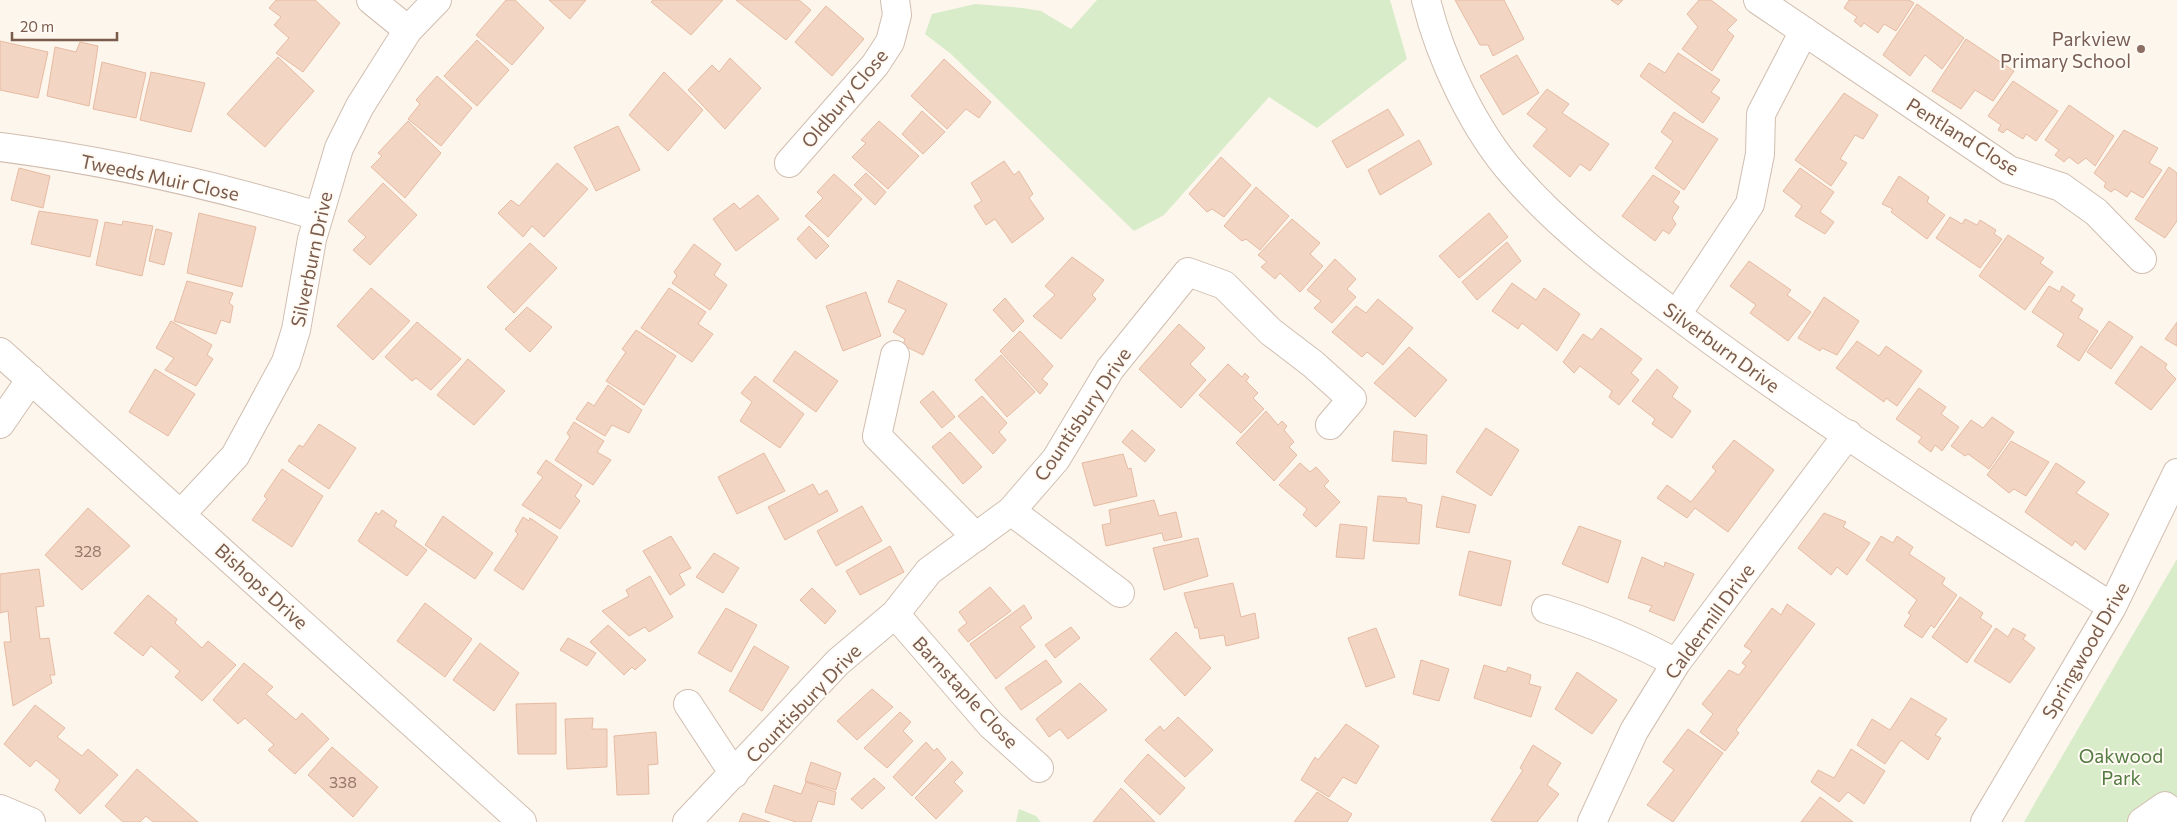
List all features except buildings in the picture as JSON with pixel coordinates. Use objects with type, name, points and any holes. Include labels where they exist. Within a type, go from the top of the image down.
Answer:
[{"type":"street","points":[[371,0],[408,30]]},
{"type":"street","name":"Silverburn Drive","points":[[181,514],[235,456],[286,362],[296,330],[312,239],[343,140],[360,106],[408,30],[437,0]]},
{"type":"street","name":"Oldbury Close","points":[[789,163],[875,64],[890,42],[897,15],[895,0]]},
{"type":"street","name":"Silverburn Drive","points":[[1426,0],[1444,55],[1483,132],[1512,174],[1587,247],[1753,371],[2112,607]]},
{"type":"street","name":"Pentland Close","points":[[1758,0],[2009,170],[2061,187],[2096,212],[2142,260]]},
{"type":"street","points":[[1677,314],[1750,204],[1760,154],[1761,114],[1804,31]]},
{"type":"street","name":"Tweeds Muir Close","points":[[0,147],[136,169],[259,198],[318,216]]},
{"type":"street","name":"Countisbury Drive","points":[[687,822],[838,662],[895,614],[929,571],[1011,511],[1056,459],[1110,369],[1188,272],[1224,285],[1271,332],[1314,364],[1352,399],[1330,425]]},
{"type":"street","name":"Bishops Drive","points":[[0,352],[522,822]]},
{"type":"street","points":[[894,355],[877,436],[976,537]]},
{"type":"street","points":[[0,424],[31,379]]},
{"type":"street","name":"Caldermill Drive","points":[[1592,822],[1634,731],[1676,663],[1848,434]]},
{"type":"street","name":"Springwood Drive","points":[[1987,821],[2112,607],[2177,473]]},
{"type":"street","points":[[1011,511],[1120,593]]},
{"type":"street","points":[[1546,609],[1589,622],[1633,640],[1676,663]]},
{"type":"street","name":"Barnstaple Close","points":[[895,614],[991,725],[1040,768]]},
{"type":"street","points":[[688,704],[734,774]]},
{"type":"street","points":[[2142,822],[2165,806],[2177,816]]},
{"type":"street","points":[[0,809],[31,822]]},
{"type":"green space","points":[[1097,0],[1390,0],[1407,59],[1317,128],[1269,97],[1164,215],[1134,231],[951,54],[925,34],[932,14],[975,4],[1041,11],[1071,29]]},
{"type":"green space","name":"Oakwood Park","points":[[2177,559],[2177,822],[2024,822],[2036,801]]},
{"type":"green space","points":[[1019,809],[1036,816],[1041,822],[1016,822]]},
{"type":"place","name":"Parkview Primary School","points":[[2141,49]]}]
